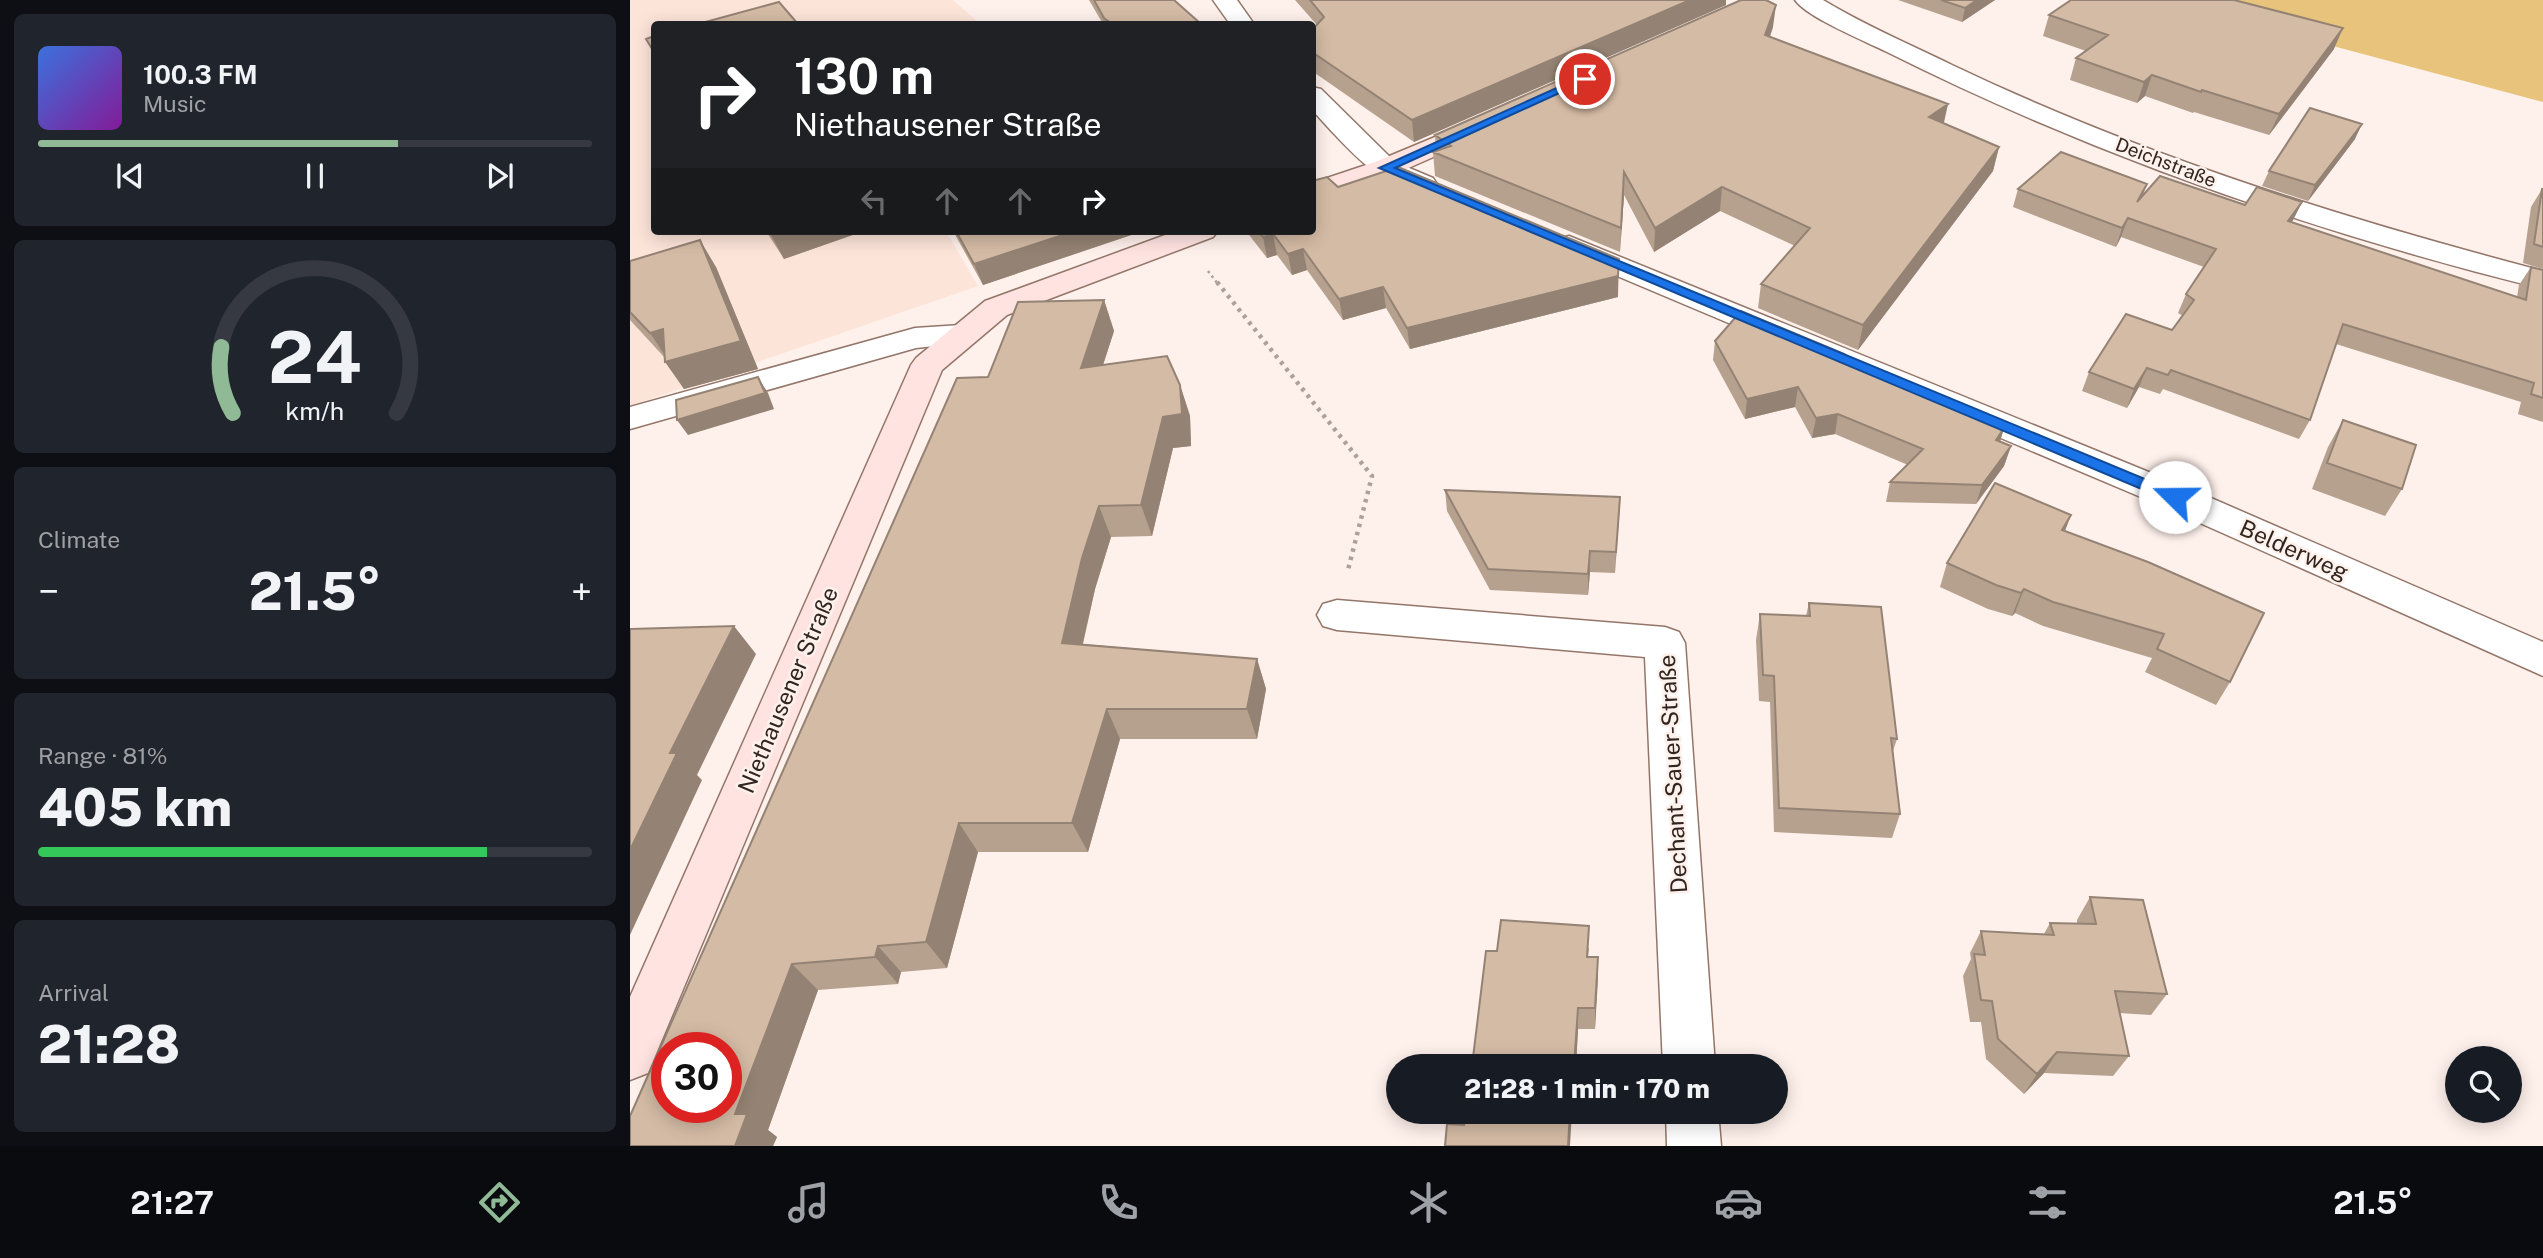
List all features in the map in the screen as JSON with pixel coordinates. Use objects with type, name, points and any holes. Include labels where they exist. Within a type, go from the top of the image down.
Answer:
[{"type":"street","points":[[1224,0],[1240,21]]},
{"type":"street","name":"Deichstraße","points":[[1807,0],[1833,16],[2043,116],[2229,186],[2464,260],[2543,280]]},
{"type":"street","points":[[1316,99],[1385,168],[1449,194]]},
{"type":"street","points":[[1316,192],[1385,168],[1510,112]]},
{"type":"street","name":"Belderweg","points":[[1538,232],[2175,497],[2543,660]]},
{"type":"street","name":"Niethausener Straße","points":[[630,1055],[928,365],[996,308],[1192,235]]},
{"type":"street","points":[[630,418],[915,338],[961,335]]},
{"type":"street","name":"Dechant-Sauer-Straße","points":[[1337,615],[1665,643],[1688,1054]]},
{"type":"street","points":[[1693,1124],[1694,1146]]},
{"type":"path","points":[[1192,235],[1372,476],[1337,615]]},
{"type":"shaded area","points":[[630,0],[953,0],[977,21],[651,21],[651,235],[948,235],[978,286],[630,406]]},
{"type":"shaded area","points":[[2194,0],[2543,0],[2543,102],[2186,7]]},
{"type":"building","points":[[1094,0],[1174,0],[1198,21],[1108,21]]},
{"type":"building","points":[[1310,0],[1690,0],[1412,120],[1316,55],[1316,26],[1324,17]]},
{"type":"building","points":[[1741,0],[1766,0],[1776,5],[1765,35],[1948,104],[1929,117],[1999,147],[1863,325],[1761,284],[1810,228],[1722,187],[1655,228],[1624,172],[1621,228],[1433,152],[1451,146],[1435,135]]},
{"type":"building","points":[[1941,0],[1977,0],[1965,8]]},
{"type":"building","points":[[2071,0],[2234,0],[2343,28],[2279,114],[2152,75],[2144,82],[2076,58],[2108,35],[2049,15]]},
{"type":"building","points":[[779,2],[795,21],[709,21]]},
{"type":"building","points":[[2310,108],[2362,124],[2315,185],[2269,171]]},
{"type":"building","points":[[2061,152],[2147,184],[2137,202],[2160,176],[2245,205],[2257,187],[2302,202],[2288,221],[2526,300],[2531,267],[2543,270],[2543,398],[2531,394],[2534,383],[2343,324],[2310,420],[2171,370],[2168,375],[2147,368],[2134,389],[2089,372],[2126,314],[2172,330],[2194,300],[2186,294],[2216,249],[2128,218],[2122,228],[2018,189]]},
{"type":"building","points":[[1398,167],[1619,259],[1618,276],[1407,328],[1383,287],[1339,299],[1303,249],[1288,254],[1274,235],[1316,235],[1316,180],[1327,177],[1338,187]]},
{"type":"building","points":[[2543,189],[2543,247],[2534,244]]},
{"type":"building","points":[[958,235],[1063,235],[974,264]]},
{"type":"building","points":[[700,240],[741,341],[665,362],[663,329],[650,333],[630,312],[630,261]]},
{"type":"building","points":[[1104,300],[1081,368],[1167,356],[1180,385],[1182,414],[1163,417],[1141,505],[1099,506],[1082,558],[1062,643],[1257,659],[1247,709],[1107,709],[1072,823],[959,823],[926,942],[878,946],[875,957],[792,964],[742,1096],[742,1032],[667,1032],[957,378],[988,377],[1018,302]]},
{"type":"building","points":[[1741,311],[1844,354],[1838,361],[2004,428],[1996,440],[2011,446],[1982,485],[1890,482],[1923,449],[1838,414],[1816,418],[1798,387],[1747,399],[1715,341]]},
{"type":"building","points":[[758,377],[765,393],[677,420],[676,400]]},
{"type":"building","points":[[2343,420],[2416,445],[2402,489],[2327,463]]},
{"type":"building","points":[[1995,483],[2071,515],[2062,530],[2148,562],[2264,613],[2230,682],[2157,649],[2164,634],[2053,602],[2024,589],[2021,593],[1996,585],[1947,563]]},
{"type":"building","points":[[1445,490],[1620,497],[1616,552],[1590,551],[1588,574],[1488,569]]},
{"type":"building","points":[[1809,603],[1881,607],[1897,739],[1891,738],[1900,814],[1779,808],[1774,676],[1763,675],[1760,614],[1810,616]]},
{"type":"building","points":[[734,626],[670,753],[677,753],[630,850],[630,629]]},
{"type":"building","points":[[2090,897],[2143,900],[2167,994],[2115,991],[2129,1056],[2057,1052],[2037,1074],[1998,1039],[1992,1001],[1981,1000],[1974,954],[1985,955],[1981,931],[2054,935],[2050,923],[2096,924]]},
{"type":"building","points":[[1501,920],[1589,926],[1587,957],[1598,957],[1595,1008],[1578,1008],[1575,1054],[1473,1054],[1486,951],[1497,951]]},
{"type":"building","points":[[651,1069],[651,1123],[742,1123],[742,1114],[747,1114],[735,1146],[630,1146],[630,1116]]},
{"type":"building","points":[[1447,1124],[1569,1124],[1568,1146],[1445,1146]]},
{"type":"route","points":[[1585,79],[1385,168],[2175,497]]}]
